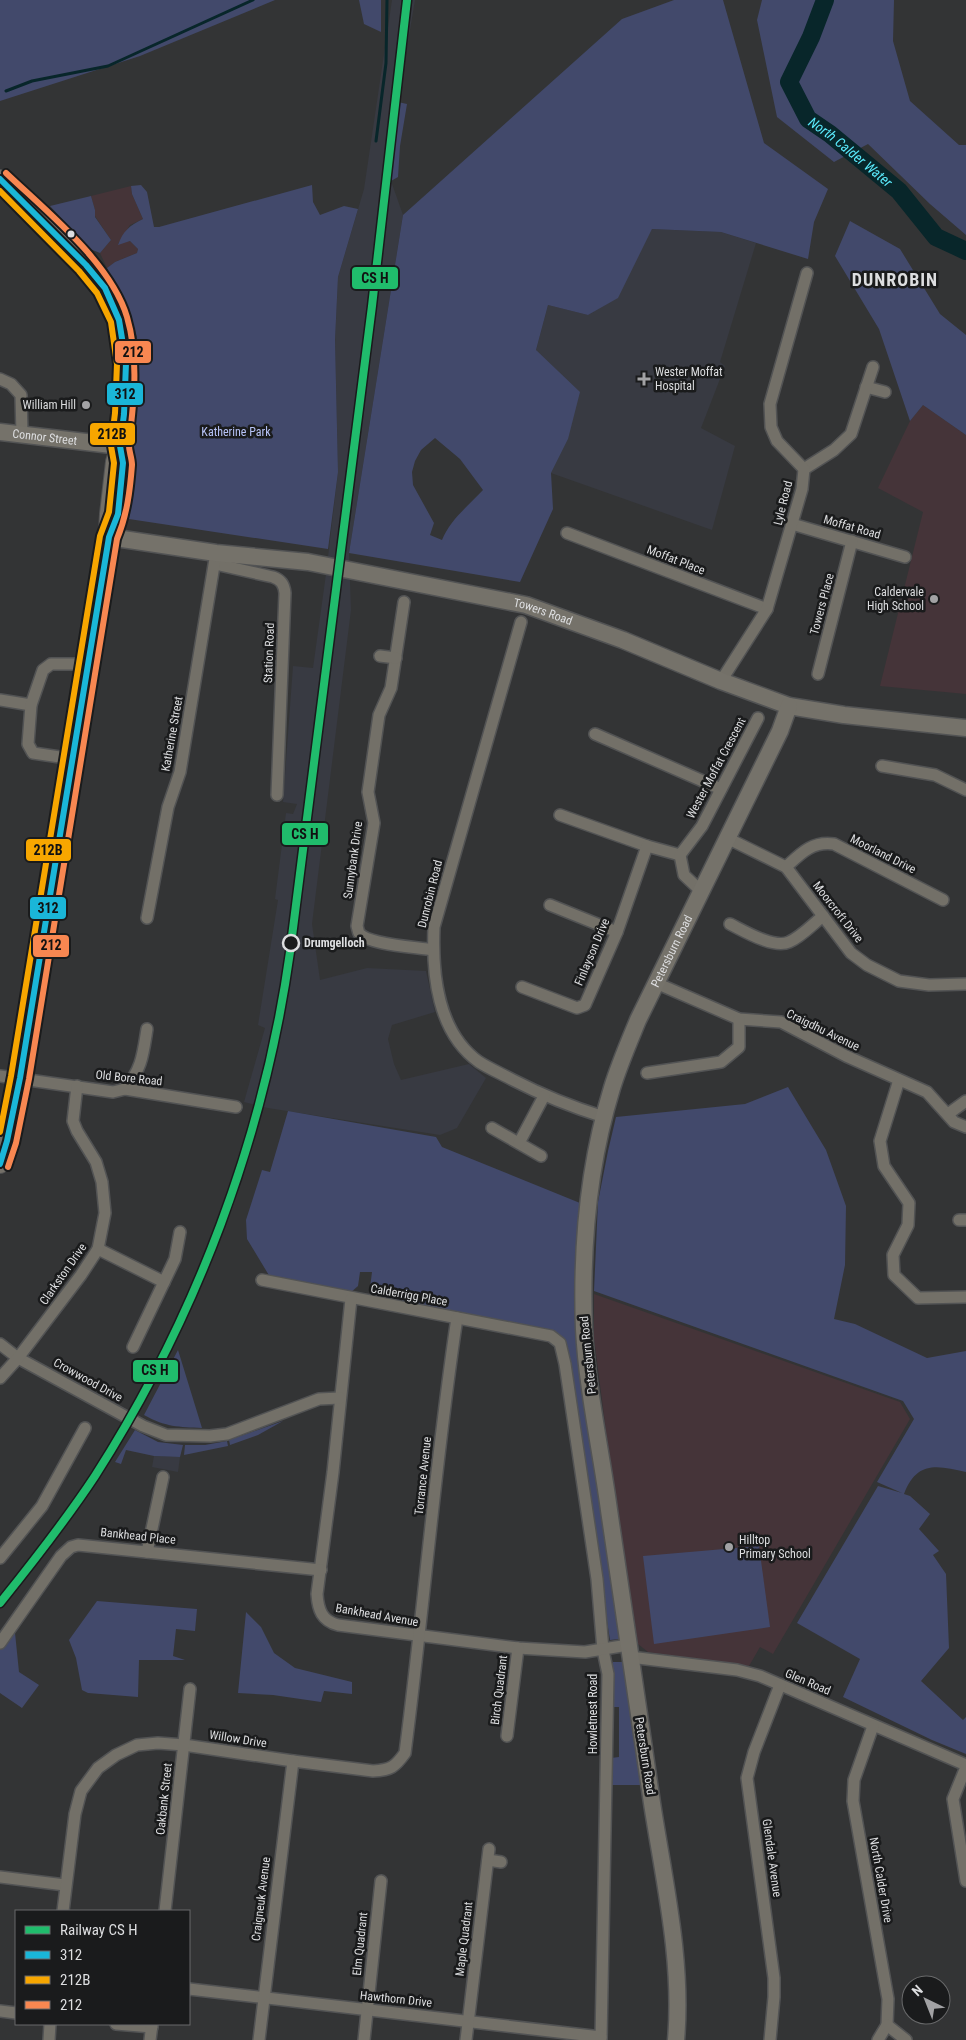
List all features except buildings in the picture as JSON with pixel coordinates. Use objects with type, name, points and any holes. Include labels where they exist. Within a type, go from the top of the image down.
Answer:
[{"type":"main road","points":[[0,179],[70,246],[105,288],[118,320],[124,349],[124,414],[120,446],[123,463],[119,506],[109,537],[20,1078],[7,1141],[0,1164]]},
{"type":"main road","name":"Connor Street","points":[[0,432],[120,446]]},
{"type":"main road","name":"Towers Road","points":[[109,537],[215,558],[308,562],[526,605],[623,640],[721,681],[789,706],[844,715],[966,728]]},
{"type":"main road","name":"Petersburn Road","points":[[676,2040],[678,1983],[584,1331],[582,1280],[584,1241],[591,1180],[604,1117],[622,1060],[656,983],[780,731],[789,706]]},
{"type":"street","name":"Lyle Road","points":[[721,681],[767,609],[802,489],[804,469],[777,441],[771,427],[770,404],[807,273]]},
{"type":"street","points":[[804,469],[834,450],[851,434],[873,367]]},
{"type":"street","points":[[0,378],[11,384],[21,395],[22,435]]},
{"type":"street","points":[[866,387],[885,392]]},
{"type":"street","name":"Moffat Road","points":[[792,524],[905,556]]},
{"type":"street","name":"Moffat Place","points":[[572,538],[767,609]]},
{"type":"street","name":"Towers Place","points":[[818,674],[852,541]]},
{"type":"street","name":"Station Road","points":[[215,558],[272,576],[279,579],[284,585],[277,795]]},
{"type":"street","name":"Katherine Street","points":[[147,918],[168,807],[180,772],[215,558]]},
{"type":"street","name":"Sunnybank Drive","points":[[404,602],[391,688],[379,715],[368,792],[374,823],[357,926],[358,932],[365,938],[374,941],[433,950]]},
{"type":"street","name":"Dunrobin Road","points":[[521,622],[434,927],[434,977],[443,1012],[456,1036],[466,1050],[484,1065],[544,1096],[604,1117]]},
{"type":"street","points":[[380,656],[396,658]]},
{"type":"street","points":[[73,759],[33,753],[28,744],[31,705],[43,670],[51,664],[89,664]]},
{"type":"street","points":[[0,700],[31,705]]},
{"type":"street","name":"Wester Moffat Crescent","points":[[680,854],[702,826],[758,718]]},
{"type":"street","points":[[595,734],[721,789]]},
{"type":"street","points":[[882,766],[935,775],[966,790]]},
{"type":"street","points":[[560,815],[647,846],[680,854],[684,875],[702,892]]},
{"type":"street","name":"Moorcroft Drive","points":[[727,838],[786,867],[851,953],[884,974],[899,981],[929,985],[966,984]]},
{"type":"street","name":"Moorland Drive","points":[[786,867],[813,846],[823,843],[834,844],[943,900]]},
{"type":"street","name":"Finlayson Drive","points":[[522,987],[577,1008],[585,1004],[617,932],[647,846]]},
{"type":"street","points":[[550,905],[617,932]]},
{"type":"street","points":[[730,924],[764,940],[782,945],[790,942],[824,916]]},
{"type":"street","name":"Craigdhu Avenue","points":[[656,983],[739,1019],[781,1022],[846,1056],[927,1092],[954,1122],[966,1127]]},
{"type":"street","points":[[647,1073],[721,1062],[740,1047],[739,1019]]},
{"type":"street","points":[[125,1089],[136,1076],[142,1060],[147,1029]]},
{"type":"street","name":"Old Bore Road","points":[[0,1076],[114,1092],[125,1089],[236,1107]]},
{"type":"street","points":[[899,1080],[880,1141],[884,1166],[909,1203],[908,1225],[894,1255],[894,1275],[918,1298],[966,1297]]},
{"type":"street","name":"Clarkston Drive","points":[[0,1378],[18,1358],[81,1275],[98,1249],[105,1213],[102,1182],[96,1162],[76,1131],[73,1121],[77,1086]]},
{"type":"street","points":[[518,1143],[544,1096]]},
{"type":"street","points":[[948,1114],[966,1101]]},
{"type":"street","points":[[492,1128],[542,1156]]},
{"type":"street","points":[[133,1348],[175,1259],[180,1232]]},
{"type":"street","points":[[98,1249],[164,1282]]},
{"type":"street","name":"Calderrigg Place","points":[[262,1280],[351,1299],[551,1336]]},
{"type":"street","name":"Bankhead Avenue","points":[[351,1299],[318,1603],[324,1618],[330,1623],[518,1648],[585,1652],[603,1650],[629,1651]]},
{"type":"street","name":"Torrance Avenue","points":[[420,1636],[443,1412],[457,1318]]},
{"type":"street","name":"Howletnest Road","points":[[551,1336],[560,1343],[565,1364],[597,1579],[603,1650],[608,1674],[601,2038]]},
{"type":"street","name":"Crowwood Drive","points":[[0,1344],[18,1358],[143,1426],[166,1435],[210,1436],[238,1431],[319,1399],[340,1398]]},
{"type":"street","points":[[0,1558],[4,1545],[42,1506],[85,1428]]},
{"type":"street","points":[[147,1552],[163,1477]]},
{"type":"street","name":"Bankhead Place","points":[[0,1643],[62,1556],[71,1547],[84,1544],[321,1570]]},
{"type":"street","name":"Willow Drive","points":[[62,1910],[75,1814],[81,1791],[98,1768],[116,1755],[137,1745],[158,1743],[184,1745],[293,1762],[374,1771],[386,1770],[396,1764],[404,1753],[420,1636]]},
{"type":"street","name":"Birch Quadrant","points":[[507,1736],[518,1648]]},
{"type":"street","name":"Glen Road","points":[[629,1651],[737,1670],[760,1676],[966,1766]]},
{"type":"street","name":"Glendale Avenue","points":[[770,2040],[774,1978],[747,1778],[754,1752],[780,1685]]},
{"type":"street","name":"Oakbank Street","points":[[165,1910],[190,1689]]},
{"type":"street","name":"North Calder Drive","points":[[873,1726],[854,1780],[854,1802],[888,1999],[887,2025],[878,2040]]},
{"type":"street","name":"Craigneuk Avenue","points":[[258,2040],[293,1762]]},
{"type":"street","points":[[966,1766],[953,1798],[966,1881]]},
{"type":"street","name":"Maple Quadrant","points":[[466,2040],[489,1855],[501,1862]]},
{"type":"street","points":[[0,1877],[65,1885]]},
{"type":"street","name":"Elm Quadrant","points":[[364,2040],[381,1881]]},
{"type":"street","name":"Hawthorn Drive","points":[[190,1988],[601,2038]]},
{"type":"street","points":[[0,2011],[15,2013]]},
{"type":"street","points":[[48,2040],[50,2025]]},
{"type":"street","points":[[134,2025],[152,2026],[150,2040]]},
{"type":"street","points":[[887,2025],[906,2040]]},
{"type":"shaded area","points":[[392,0],[415,0],[398,102],[391,181],[403,215],[349,553],[351,610],[312,924],[320,980],[367,968],[426,971],[435,1012],[392,1025],[388,1039],[394,1064],[401,1080],[469,1064],[486,1078],[457,1128],[440,1135],[268,1108],[244,1102],[265,1028],[258,1025],[278,900],[275,899],[286,813],[293,814],[297,804],[283,802],[293,666],[313,668],[338,472],[335,340],[338,277],[364,189]]},
{"type":"shaded area","points":[[131,186],[132,194],[143,219],[130,225],[118,244],[130,241],[138,249],[137,253],[115,262],[107,268],[100,253],[111,240],[95,216],[91,196]]},
{"type":"shaded area","name":"Wester Moffat Hospital","points":[[652,229],[721,232],[756,243],[720,362],[725,366],[701,428],[735,446],[712,530],[551,473],[568,439],[536,350],[548,305],[588,315],[617,298]]},
{"type":"shaded area","name":"Caldervale High School","points":[[923,405],[966,435],[966,694],[880,686],[923,512],[878,488],[910,421]]},
{"type":"shaded area","name":"Hilltop Primary School","points":[[594,1294],[900,1402],[910,1419],[773,1654],[760,1647],[749,1666],[648,1652],[638,1644],[611,1470],[594,1338]]},
{"type":"shaded area","points":[[154,1456],[180,1457],[178,1472],[152,1467]]},
{"type":"green space","points":[[0,0],[275,0],[140,56],[0,101]]},
{"type":"green space","points":[[359,0],[381,0],[381,32],[364,24]]},
{"type":"green space","points":[[674,0],[723,0],[764,143],[828,189],[814,222],[808,259],[721,232],[652,229],[618,298],[588,315],[548,305],[536,350],[580,392],[568,439],[551,473],[553,509],[520,582],[349,553],[403,215],[622,19]],"holes":[[[435,438],[460,459],[483,490],[455,520],[442,540],[430,535],[434,523],[413,485],[412,472],[421,450]]]},
{"type":"green space","points":[[762,0],[894,0],[893,41],[910,101],[959,145],[966,145],[966,235],[930,204],[868,144],[834,162],[777,117],[757,20]]},
{"type":"green space","points":[[398,102],[407,104],[400,146],[398,177],[391,181]]},
{"type":"green space","name":"Katherine Park","points":[[141,185],[147,192],[154,227],[312,185],[313,202],[320,215],[344,206],[358,209],[338,277],[335,340],[338,472],[328,549],[129,519],[137,337],[129,310],[117,297],[107,268],[115,262],[137,253],[138,249],[130,241],[118,245],[127,229],[143,219],[132,194],[131,186]]},
{"type":"green space","points":[[91,196],[95,217],[111,240],[100,253],[90,249],[50,206]]},
{"type":"green space","points":[[850,221],[900,249],[940,314],[966,335],[966,435],[923,405],[910,421],[879,329],[835,256]]},
{"type":"green space","points":[[788,1087],[826,1150],[846,1206],[845,1265],[834,1319],[855,1324],[927,1358],[966,1351],[966,1472],[938,1467],[929,1468],[915,1475],[904,1494],[910,1496],[930,1514],[919,1529],[939,1551],[933,1555],[946,1574],[949,1648],[921,1681],[963,1720],[966,1717],[966,1754],[932,1740],[843,1697],[860,1659],[797,1623],[878,1486],[902,1493],[877,1482],[914,1419],[903,1401],[594,1291],[598,1202],[616,1117],[745,1104]]},
{"type":"green space","points":[[288,1111],[436,1137],[442,1147],[580,1203],[575,1280],[577,1339],[619,1639],[610,1640],[563,1340],[376,1298],[370,1288],[372,1272],[360,1272],[358,1286],[350,1293],[270,1277],[247,1239],[246,1220],[262,1170],[270,1172]]},
{"type":"green space","points":[[178,1350],[202,1428],[179,1427],[144,1415]]},
{"type":"green space","points":[[283,1421],[258,1435],[230,1445],[229,1440]]},
{"type":"green space","points":[[135,1430],[158,1442],[183,1445],[180,1457],[154,1456],[126,1450],[121,1464],[115,1462]]},
{"type":"green space","points":[[227,1441],[228,1446],[184,1455],[185,1445],[205,1445]]},
{"type":"green space","points":[[759,1546],[770,1627],[654,1644],[643,1556]]},
{"type":"green space","points":[[97,1601],[197,1609],[195,1631],[176,1629],[173,1656],[185,1660],[139,1660],[138,1697],[88,1693],[82,1690],[76,1658],[69,1640]]},
{"type":"green space","points":[[246,1612],[261,1627],[274,1653],[295,1668],[352,1682],[352,1694],[324,1691],[321,1702],[273,1695],[238,1693]]},
{"type":"green space","points":[[14,1623],[19,1672],[39,1685],[22,1708],[0,1693],[0,1643]]},
{"type":"green space","points":[[613,1662],[623,1662],[642,1785],[611,1785],[611,1758],[619,1757],[619,1707],[612,1707]]},
{"type":"waterway","points":[[6,91],[32,81],[108,66],[253,0]]},
{"type":"waterway","points":[[376,141],[386,63],[387,0]]},
{"type":"waterway","name":"North Calder Water","points":[[825,0],[811,37],[789,82],[808,119],[830,134],[899,191],[936,237],[966,251]]},
{"type":"transit line","points":[[0,1603],[73,1509],[95,1476],[131,1416],[164,1354],[194,1290],[221,1224],[244,1158],[263,1090],[290,952],[372,306],[407,0]]},
{"type":"transit line","name":"212","points":[[6,173],[76,239],[107,277],[119,297],[127,317],[131,333],[134,364],[129,445],[132,465],[129,494],[126,512],[117,539],[29,1079],[16,1143],[8,1167]]},
{"type":"transit line","name":"312","points":[[0,179],[86,265],[105,288],[119,320],[126,363],[124,414],[120,446],[123,463],[118,514],[109,537],[20,1078],[7,1141],[0,1164]]},
{"type":"transit line","name":"212B","points":[[0,191],[79,271],[97,293],[111,322],[117,364],[115,413],[111,446],[114,463],[109,512],[100,536],[11,1076],[0,1132]]},
{"type":"place","name":"Wester Moffat Hospital","points":[[644,379]]},
{"type":"place","name":"William Hill","points":[[86,405]]},
{"type":"place","name":"Caldervale High School","points":[[934,599]]},
{"type":"place","name":"Drumgelloch","points":[[291,943]]},
{"type":"place","name":"Hilltop Primary School","points":[[729,1547]]},
{"type":"district","name":"DUNROBIN","points":[[895,280]]}]
